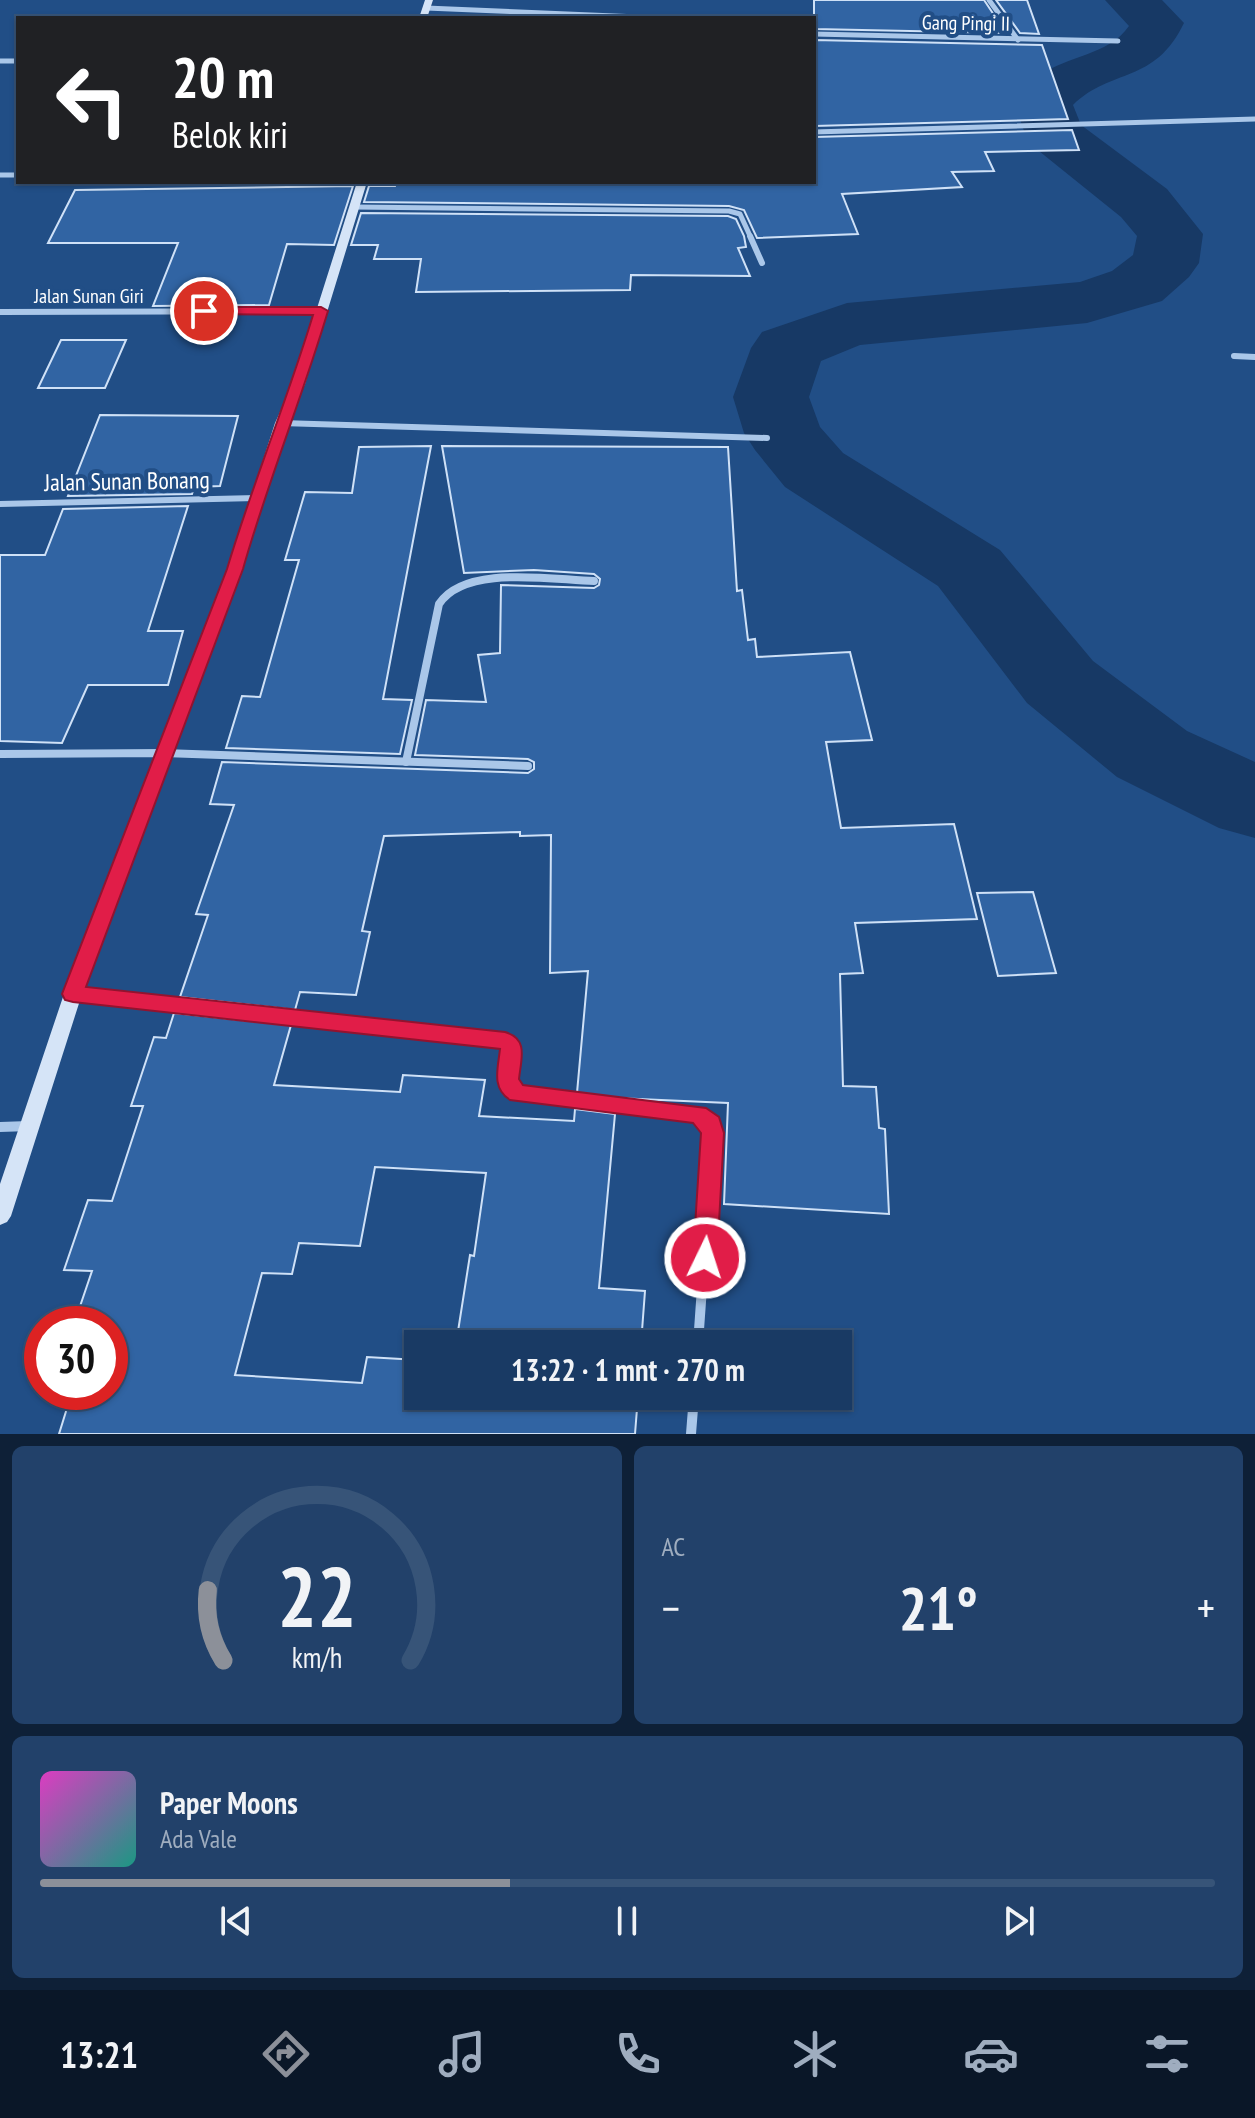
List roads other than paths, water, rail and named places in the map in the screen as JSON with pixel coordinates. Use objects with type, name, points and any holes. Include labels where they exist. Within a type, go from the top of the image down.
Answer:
[{"type":"street","points":[[989,0],[1018,40]]},
{"type":"street","points":[[426,9],[610,16]]},
{"type":"street","name":"Gang Pingi II","points":[[816,34],[1118,41]]},
{"type":"street","points":[[816,132],[998,128],[1090,121],[1255,119]]},
{"type":"street","points":[[0,1216],[73,994],[235,569],[281,423],[299,384],[361,184]]},
{"type":"street","points":[[355,207],[729,211],[740,214],[762,263]]},
{"type":"street","name":"Jalan Sunan Giri","points":[[0,312],[321,311]]},
{"type":"street","points":[[1234,356],[1255,357]]},
{"type":"street","points":[[281,423],[767,438]]},
{"type":"street","name":"Jalan Sunan Bonang","points":[[0,504],[256,498]]},
{"type":"street","points":[[406,762],[439,604],[446,591],[463,583],[485,580],[594,581]]},
{"type":"street","points":[[0,754],[164,753],[528,766]]},
{"type":"street","points":[[73,994],[505,1040],[512,1045],[508,1079],[510,1089],[518,1094],[706,1118],[713,1133],[699,1330]]},
{"type":"street","points":[[0,1127],[29,1126]]},
{"type":"street","points":[[691,1434],[693,1410]]},
{"type":"waterway","points":[[1131,0],[1157,23],[1150,36],[1129,55],[1061,86],[1044,104],[1055,134],[1144,203],[1170,234],[1165,263],[1137,286],[1087,302],[847,325],[788,348],[771,397],[783,433],[814,470],[969,568],[1060,682],[1152,754],[1255,803]]}]
